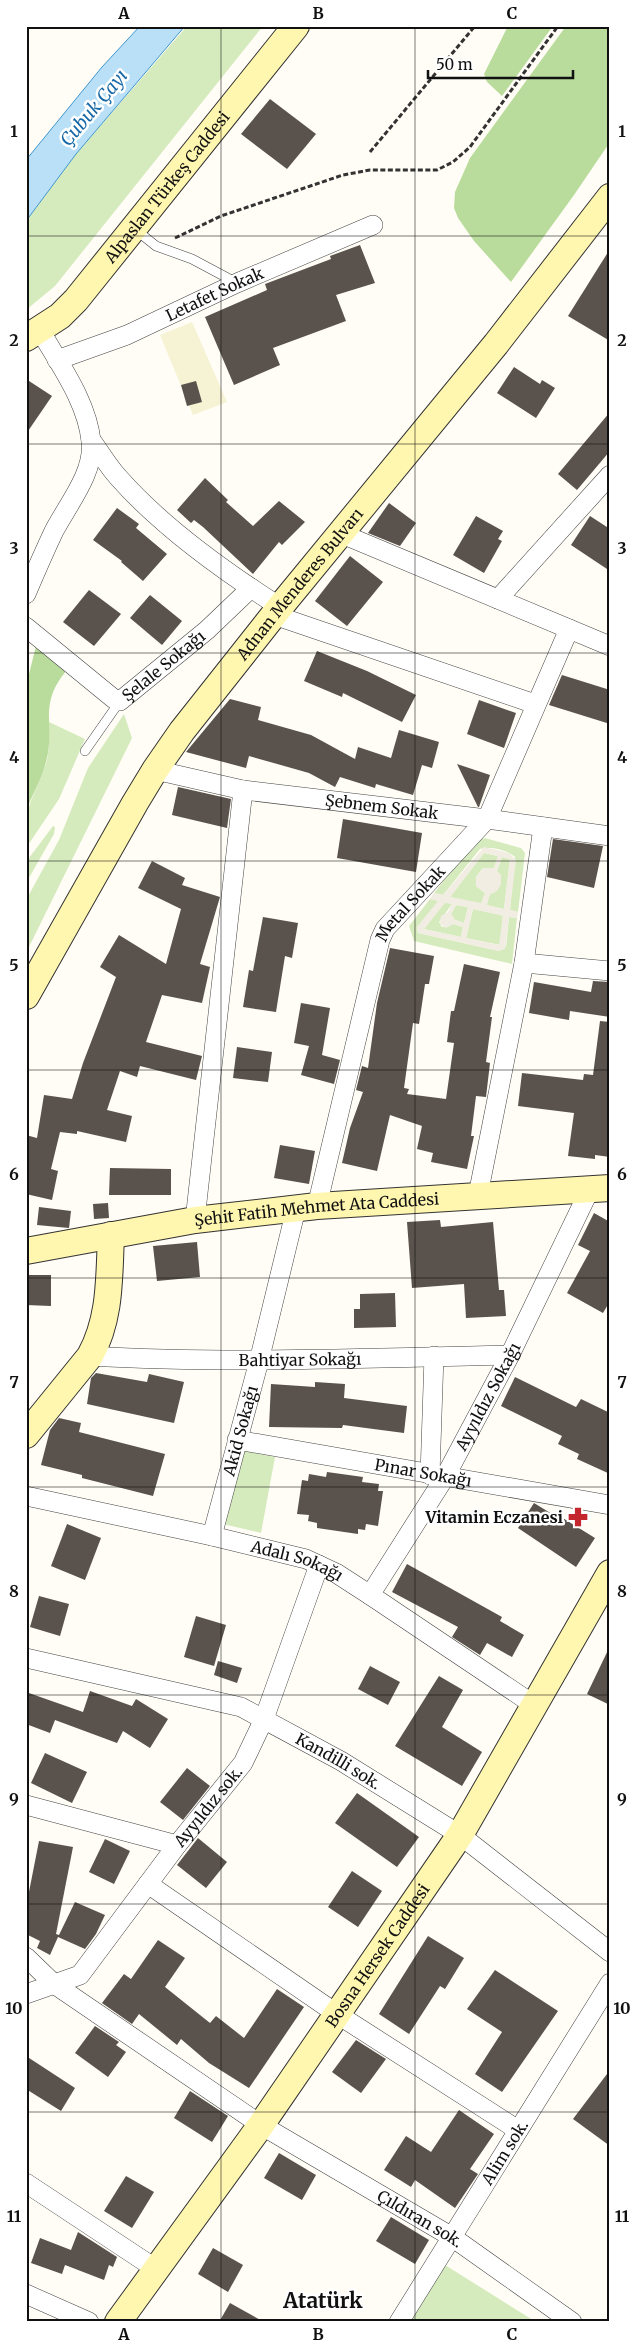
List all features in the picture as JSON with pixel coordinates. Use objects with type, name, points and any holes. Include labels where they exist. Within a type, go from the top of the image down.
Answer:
[{"type":"main road","name":"Alpaslan Türkeş Caddesi","points":[[33,334],[60,316],[76,300],[132,227],[296,26]]},
{"type":"main road","name":"Adnan Menderes Bulvarı","points":[[26,996],[155,770],[188,723],[277,611],[502,337],[610,197]]},
{"type":"main road","name":"Şehit Fatih Mehmet Ata Caddesi","points":[[26,1252],[195,1220],[306,1207],[600,1188]]},
{"type":"main road","points":[[26,1435],[90,1356],[104,1323],[108,1302],[111,1235]]},
{"type":"main road","name":"Bosna Hersek Caddesi","points":[[118,2322],[261,2125],[460,1835],[610,1573]]},
{"type":"street","name":"Letafet Sokak","points":[[57,360],[127,335],[237,283],[373,225]]},
{"type":"street","points":[[26,594],[54,531],[86,473],[92,455],[91,440],[82,407],[57,360],[33,334]]},
{"type":"street","points":[[91,440],[117,476],[142,502],[168,525],[277,611],[535,704]]},
{"type":"street","points":[[498,600],[610,475]]},
{"type":"street","points":[[342,534],[610,646]]},
{"type":"street","name":"Şelale Sokağı","points":[[26,628],[114,699],[120,701],[207,630],[250,588]]},
{"type":"street","name":"Metal Sokak","points":[[306,1207],[380,940],[385,929],[487,819],[569,629]]},
{"type":"street","name":"Şebnem Sokak","points":[[155,770],[243,790],[487,819],[610,836]]},
{"type":"street","points":[[195,1220],[243,790]]},
{"type":"street","points":[[478,1195],[524,963],[543,827]]},
{"type":"street","points":[[524,963],[610,971]]},
{"type":"street","name":"Ayyıldız Sokağı","points":[[370,1595],[437,1476],[510,1355],[600,1188]]},
{"type":"street","name":"Akid Sokağı","points":[[212,1536],[259,1361],[306,1207]]},
{"type":"street","name":"Bahtiyar Sokağı","points":[[90,1356],[154,1360],[259,1361],[510,1355]]},
{"type":"street","points":[[434,1356],[437,1476]]},
{"type":"street","name":"Pınar Sokağı","points":[[237,1440],[610,1505]]},
{"type":"street","name":"Adalı Sokağı","points":[[26,1496],[293,1555],[319,1565],[370,1595],[534,1705]]},
{"type":"street","name":"Ayyıldız sok.","points":[[26,1994],[80,1975],[177,1845],[243,1763],[264,1719],[319,1565]]},
{"type":"street","name":"Kandilli sok.","points":[[26,1658],[241,1707],[341,1761],[460,1835],[610,1952]]},
{"type":"street","points":[[26,1805],[177,1845]]},
{"type":"street","points":[[148,1884],[337,2014],[518,2130]]},
{"type":"street","name":"Çıldıran sok.","points":[[26,1957],[54,1984],[261,2125],[452,2237],[572,2322]]},
{"type":"street","name":"Alim sok.","points":[[399,2322],[610,1983]]},
{"type":"street","points":[[26,2183],[156,2269]]},
{"type":"street","points":[[26,2294],[89,2322]]},
{"type":"lane","points":[[132,227],[156,246],[192,259],[237,283]]},
{"type":"lane","points":[[85,751],[120,701]]},
{"type":"path","points":[[370,152],[475,26]]},
{"type":"path","points":[[156,246],[221,216],[343,175],[370,170],[437,170],[453,162],[470,147],[558,26]]},
{"type":"shaded area","points":[[192,322],[227,402],[193,415],[160,335]]},
{"type":"shaded area","points":[[484,847],[509,853],[516,860],[510,910],[518,912],[517,918],[509,917],[505,949],[499,951],[418,933],[417,927],[438,901],[430,899],[434,893],[443,895]],"holes":[[[484,853],[498,856],[494,868],[483,868],[476,877],[476,886],[485,893],[481,903],[450,897]],[[502,857],[510,859],[504,909],[487,905],[490,894],[497,891],[501,884],[501,875],[497,871]],[[445,903],[452,904],[448,912],[441,916],[440,924],[446,928],[454,924],[463,927],[461,937],[424,929]],[[456,905],[468,907],[464,923],[455,920],[451,914]],[[473,909],[503,916],[499,945],[466,938]]]},
{"type":"green space","points":[[187,26],[263,26],[55,286],[26,310],[26,221],[76,154]]},
{"type":"green space","points":[[508,26],[553,26],[502,96],[487,82],[484,74]]},
{"type":"green space","points":[[566,26],[610,26],[610,142],[511,282],[474,241],[458,218],[454,208],[455,192],[470,158]]},
{"type":"green space","points":[[36,646],[67,670],[52,694],[49,715],[49,749],[42,775],[26,813],[26,686]]},
{"type":"green space","points":[[124,714],[132,738],[26,953],[26,900],[59,840],[88,768]]},
{"type":"green space","points":[[47,721],[85,739],[59,799],[28,845],[26,834],[27,813],[46,764],[48,753]]},
{"type":"green space","points":[[53,826],[55,827],[54,834],[26,883],[26,862]]},
{"type":"green space","points":[[485,838],[521,848],[525,853],[518,912],[510,910],[515,857],[499,849],[480,849],[443,895],[434,893],[475,842]]},
{"type":"green space","points":[[484,853],[498,856],[494,868],[483,868],[476,877],[476,886],[485,893],[481,904],[450,897]]},
{"type":"green space","points":[[502,857],[510,859],[504,909],[486,905],[490,894],[495,892],[497,871]]},
{"type":"green space","points":[[430,899],[439,901],[417,927],[418,933],[499,951],[506,946],[509,917],[517,918],[512,964],[414,941],[409,926]]},
{"type":"green space","points":[[445,902],[452,904],[439,922],[442,927],[454,924],[463,927],[461,937],[424,929]]},
{"type":"green space","points":[[456,905],[468,907],[464,923],[455,920],[451,914]]},
{"type":"green space","points":[[473,909],[503,915],[500,945],[466,938]]},
{"type":"green space","points":[[244,1451],[275,1457],[261,1533],[223,1524]]},
{"type":"green space","points":[[445,2265],[536,2322],[410,2322]]},
{"type":"water","name":"Çubuk Çayı","points":[[140,26],[185,26],[76,154],[26,221],[26,160],[102,67]]},
{"type":"building","points":[[270,99],[316,134],[287,169],[241,134]]},
{"type":"building","points":[[360,245],[375,283],[336,295],[346,321],[273,348],[280,365],[234,385],[205,317],[267,290],[265,284],[331,259],[330,256]]},
{"type":"building","points":[[610,249],[610,341],[568,316]]},
{"type":"building","points":[[514,367],[540,384],[542,380],[555,388],[536,418],[497,393]]},
{"type":"building","points":[[26,379],[52,396],[26,434]]},
{"type":"building","points":[[196,381],[202,402],[187,406],[181,385]]},
{"type":"building","points":[[610,412],[610,451],[577,490],[558,474]]},
{"type":"building","points":[[205,478],[228,500],[226,502],[253,526],[279,501],[305,522],[282,545],[279,542],[253,574],[203,527],[194,520],[191,523],[177,510]]},
{"type":"building","points":[[389,503],[416,523],[400,546],[368,533]]},
{"type":"building","points":[[117,508],[139,524],[136,528],[167,554],[143,581],[122,561],[93,540]]},
{"type":"building","points":[[476,516],[503,531],[498,539],[502,541],[484,573],[453,555]]},
{"type":"building","points":[[590,516],[610,529],[610,571],[571,545]]},
{"type":"building","points":[[350,556],[383,582],[347,626],[315,601]]},
{"type":"building","points":[[89,590],[121,614],[94,646],[63,622]]},
{"type":"building","points":[[150,595],[182,621],[162,645],[130,618]]},
{"type":"building","points":[[317,651],[367,671],[416,695],[402,722],[343,693],[342,697],[304,681]]},
{"type":"building","points":[[562,675],[610,690],[610,724],[549,705]]},
{"type":"building","points":[[230,699],[261,707],[258,720],[311,735],[355,759],[358,747],[391,758],[399,730],[439,742],[432,768],[422,765],[413,795],[376,784],[375,788],[340,777],[335,787],[309,773],[249,756],[246,768],[186,752]]},
{"type":"building","points":[[479,700],[516,713],[504,748],[467,734]]},
{"type":"building","points":[[457,764],[490,775],[479,807],[478,807]]},
{"type":"building","points":[[178,787],[231,799],[227,828],[172,815]]},
{"type":"building","points":[[343,819],[422,833],[416,872],[337,858]]},
{"type":"building","points":[[553,839],[603,846],[594,888],[547,877]]},
{"type":"building","points":[[152,861],[185,878],[182,885],[220,897],[200,964],[210,967],[202,1003],[162,995],[146,1042],[202,1056],[196,1080],[140,1066],[137,1077],[120,1071],[107,1110],[132,1116],[126,1142],[77,1131],[77,1134],[60,1132],[51,1169],[58,1171],[52,1200],[26,1194],[26,1135],[37,1138],[44,1095],[72,1099],[83,1063],[116,977],[100,967],[119,935],[166,964],[181,909],[138,888]]},
{"type":"building","points":[[263,917],[298,923],[292,958],[285,956],[276,1012],[243,1007],[249,970],[253,971]]},
{"type":"building","points":[[390,948],[434,956],[429,984],[425,984],[419,1024],[413,1023],[404,1088],[409,1089],[407,1094],[446,1099],[454,1043],[447,1042],[451,1011],[454,1011],[464,964],[500,972],[490,1017],[492,1017],[486,1062],[490,1063],[486,1097],[476,1096],[471,1136],[474,1136],[467,1169],[431,1162],[433,1153],[417,1149],[422,1126],[390,1115],[377,1171],[342,1163],[350,1128],[363,1092],[356,1090],[362,1066],[368,1068],[377,1003]]},
{"type":"building","points":[[593,981],[610,982],[610,1017],[570,1011],[569,1020],[529,1013],[534,982],[591,992]]},
{"type":"building","points":[[301,1003],[330,1008],[322,1055],[340,1060],[334,1084],[301,1075],[309,1046],[294,1043]]},
{"type":"building","points":[[600,1021],[610,1022],[610,1157],[595,1155],[595,1159],[568,1156],[574,1113],[518,1106],[522,1073],[583,1080],[584,1074],[593,1075]]},
{"type":"building","points":[[237,1047],[272,1052],[268,1082],[233,1078]]},
{"type":"building","points":[[280,1145],[315,1151],[309,1184],[274,1178]]},
{"type":"building","points":[[110,1168],[171,1169],[171,1195],[109,1195]]},
{"type":"building","points":[[108,1203],[109,1218],[94,1219],[93,1204]]},
{"type":"building","points":[[39,1207],[71,1211],[69,1228],[37,1225]]},
{"type":"building","points":[[594,1213],[610,1222],[610,1301],[603,1313],[567,1293],[590,1251],[578,1245]]},
{"type":"building","points":[[440,1220],[441,1227],[493,1222],[499,1290],[504,1290],[506,1316],[466,1318],[464,1284],[412,1288],[407,1222]]},
{"type":"building","points":[[197,1242],[200,1277],[157,1281],[153,1246]]},
{"type":"building","points":[[26,1275],[51,1275],[51,1306],[26,1305]]},
{"type":"building","points":[[395,1293],[396,1327],[354,1328],[354,1309],[360,1309],[360,1294]]},
{"type":"building","points":[[96,1373],[147,1382],[149,1374],[184,1382],[174,1423],[87,1404],[91,1378]]},
{"type":"building","points":[[515,1377],[576,1407],[581,1399],[610,1413],[610,1474],[577,1459],[579,1454],[558,1444],[562,1436],[501,1406]]},
{"type":"building","points":[[315,1382],[345,1384],[344,1398],[407,1406],[404,1433],[343,1425],[342,1428],[269,1427],[271,1384],[315,1387]]},
{"type":"building","points":[[59,1418],[81,1423],[79,1432],[165,1454],[153,1496],[82,1478],[82,1475],[41,1465],[50,1430]]},
{"type":"building","points":[[327,1472],[363,1477],[362,1482],[379,1484],[378,1491],[383,1491],[378,1526],[366,1524],[365,1530],[358,1529],[358,1534],[317,1528],[317,1523],[308,1521],[309,1515],[297,1514],[302,1480],[308,1481],[309,1474],[326,1477]]},
{"type":"building","points":[[534,1503],[552,1514],[553,1512],[595,1538],[576,1567],[518,1528]]},
{"type":"building","points":[[67,1524],[101,1538],[85,1580],[51,1566]]},
{"type":"building","points":[[407,1564],[502,1617],[500,1621],[524,1635],[512,1657],[487,1643],[480,1655],[452,1637],[458,1627],[392,1592]]},
{"type":"building","points":[[39,1596],[69,1604],[60,1636],[30,1627]]},
{"type":"building","points":[[196,1616],[226,1625],[214,1666],[184,1657]]},
{"type":"building","points":[[610,1646],[610,1705],[587,1694]]},
{"type":"building","points":[[218,1661],[242,1668],[237,1683],[214,1675]]},
{"type":"building","points":[[370,1666],[400,1682],[388,1705],[358,1689]]},
{"type":"building","points":[[439,1676],[463,1690],[442,1727],[482,1752],[462,1786],[395,1746]]},
{"type":"building","points":[[90,1691],[132,1706],[136,1699],[168,1719],[150,1748],[123,1731],[117,1743],[55,1720],[50,1733],[26,1724],[26,1692],[83,1712]]},
{"type":"building","points":[[45,1753],[87,1772],[72,1803],[31,1783]]},
{"type":"building","points":[[187,1768],[210,1786],[183,1820],[160,1802]]},
{"type":"building","points":[[357,1793],[419,1837],[397,1867],[335,1823]]},
{"type":"building","points":[[198,1838],[227,1862],[206,1888],[177,1865]]},
{"type":"building","points":[[105,1839],[130,1851],[114,1884],[89,1872]]},
{"type":"building","points":[[39,1841],[73,1847],[56,1934],[59,1935],[75,1902],[105,1915],[96,1934],[85,1949],[58,1937],[50,1955],[37,1948],[40,1941],[26,1934],[26,1896],[28,1897]]},
{"type":"building","points":[[352,1871],[382,1891],[358,1927],[328,1907]]},
{"type":"building","points":[[428,1936],[464,1958],[445,1989],[440,1986],[409,2034],[379,2014]]},
{"type":"building","points":[[158,1940],[185,1958],[165,1987],[210,2023],[216,2016],[244,2038],[277,1989],[304,2007],[249,2088],[209,2063],[181,2039],[177,2045],[139,2014],[132,2024],[102,2003],[124,1974],[131,1979]]},
{"type":"building","points":[[495,1970],[558,2011],[502,2092],[475,2074],[502,2032],[467,2009]]},
{"type":"building","points":[[95,2026],[119,2042],[116,2045],[126,2052],[108,2077],[75,2053]]},
{"type":"building","points":[[356,2040],[386,2059],[361,2093],[332,2072]]},
{"type":"building","points":[[26,2056],[75,2088],[61,2111],[26,2089]]},
{"type":"building","points":[[610,2070],[610,2146],[573,2119]]},
{"type":"building","points":[[190,2091],[228,2116],[212,2142],[174,2118]]},
{"type":"building","points":[[459,2110],[494,2134],[470,2169],[478,2174],[455,2208],[415,2180],[411,2187],[384,2170],[406,2136],[431,2152]]},
{"type":"building","points":[[279,2153],[316,2175],[302,2200],[264,2178]]},
{"type":"building","points":[[126,2176],[154,2192],[132,2228],[104,2211]]},
{"type":"building","points":[[391,2217],[429,2240],[415,2264],[376,2241]]},
{"type":"building","points":[[78,2232],[117,2257],[113,2267],[109,2265],[104,2280],[65,2265],[62,2274],[31,2263],[40,2238],[71,2250]]},
{"type":"building","points":[[213,2248],[243,2265],[228,2292],[198,2274]]},
{"type":"building","points":[[230,2303],[264,2322],[219,2322]]},
{"type":"place","name":"Vitamin Eczanesi","points":[[578,1517]]},
{"type":"district","name":"Atatürk","points":[[323,2301]]}]
